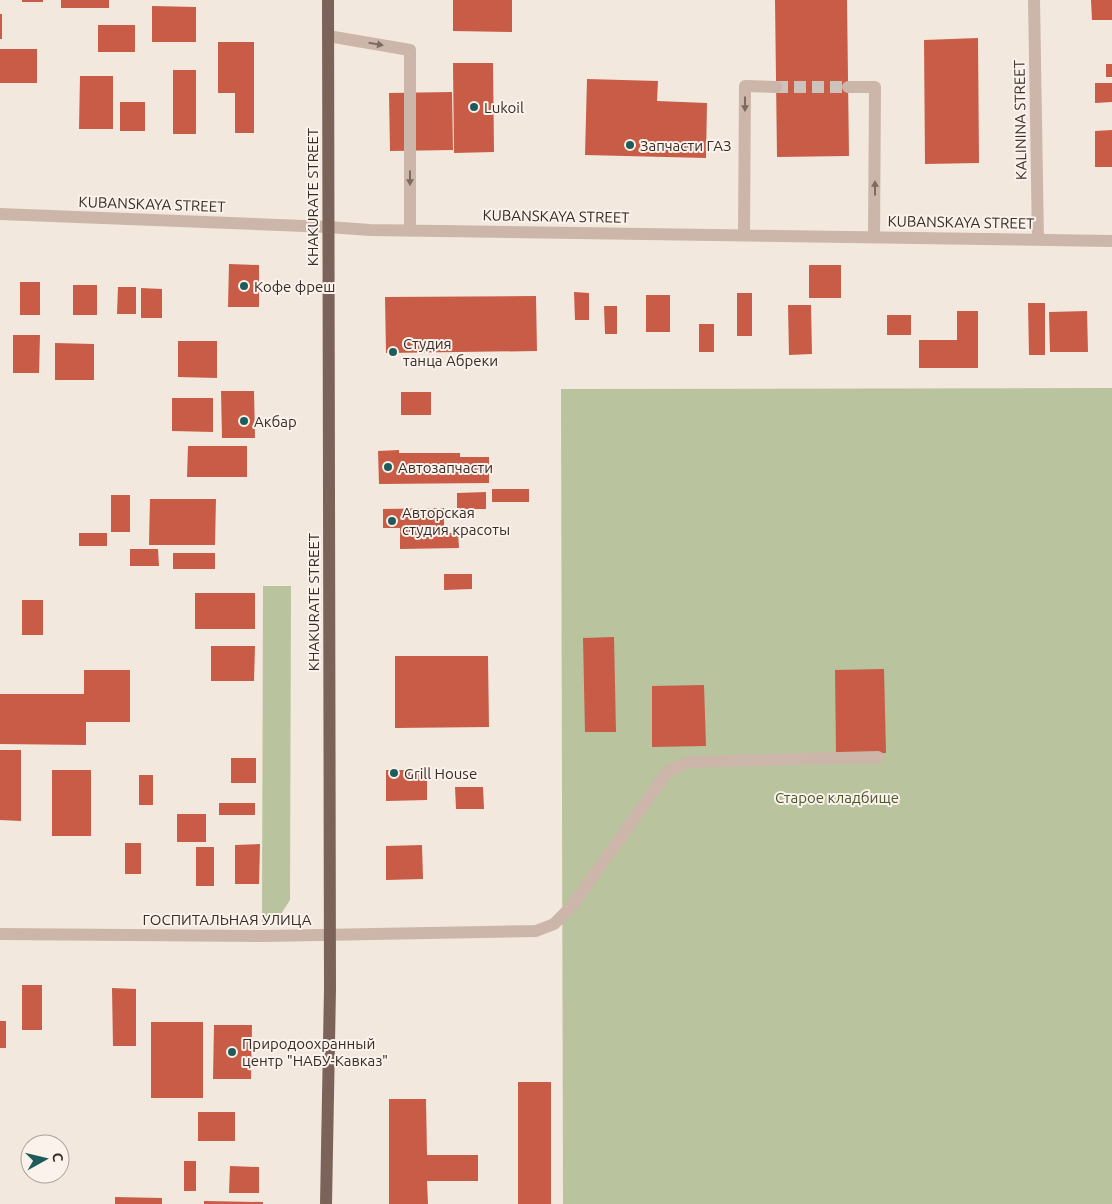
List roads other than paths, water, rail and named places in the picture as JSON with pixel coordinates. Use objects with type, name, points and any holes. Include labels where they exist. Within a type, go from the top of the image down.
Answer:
[{"type":"main road","name":"KHAKURATE STREET","points":[[326,1204],[330,989],[328,935],[328,0]]},
{"type":"street","name":"KALININA STREET","points":[[1034,0],[1038,240]]},
{"type":"street","points":[[328,36],[410,50],[410,231]]},
{"type":"street","points":[[744,235],[745,86],[776,87]]},
{"type":"street","points":[[848,87],[875,87],[874,237]]},
{"type":"street","name":"KUBANSKAYA STREET","points":[[0,214],[410,231],[1112,241]]},
{"type":"street","name":"ГОСПИТАЛЬНАЯ УЛИЦА","points":[[0,934],[256,936],[536,931],[554,924],[572,906],[667,772],[688,762],[878,757]]},
{"type":"tunnel","points":[[776,87],[848,87]]},
{"type":"place","name":"Lukoil","points":[[474,107]]},
{"type":"place","name":"Запчасти ГАЗ","points":[[630,145]]},
{"type":"place","name":"Кофе фреш","points":[[244,286]]},
{"type":"place","name":"Студия танца Абреки","points":[[393,352]]},
{"type":"place","name":"Акбар","points":[[244,421]]},
{"type":"place","name":"Автозапчасти","points":[[388,467]]},
{"type":"place","name":"Авторская студия красоты","points":[[392,521]]},
{"type":"place","name":"Grill House","points":[[394,773]]},
{"type":"place","name":"Природоохранный центр \"НАБУ-Кавказ\"","points":[[232,1052]]},
{"type":"park label","name":"Старое кладбище","points":[[837,797]]}]
